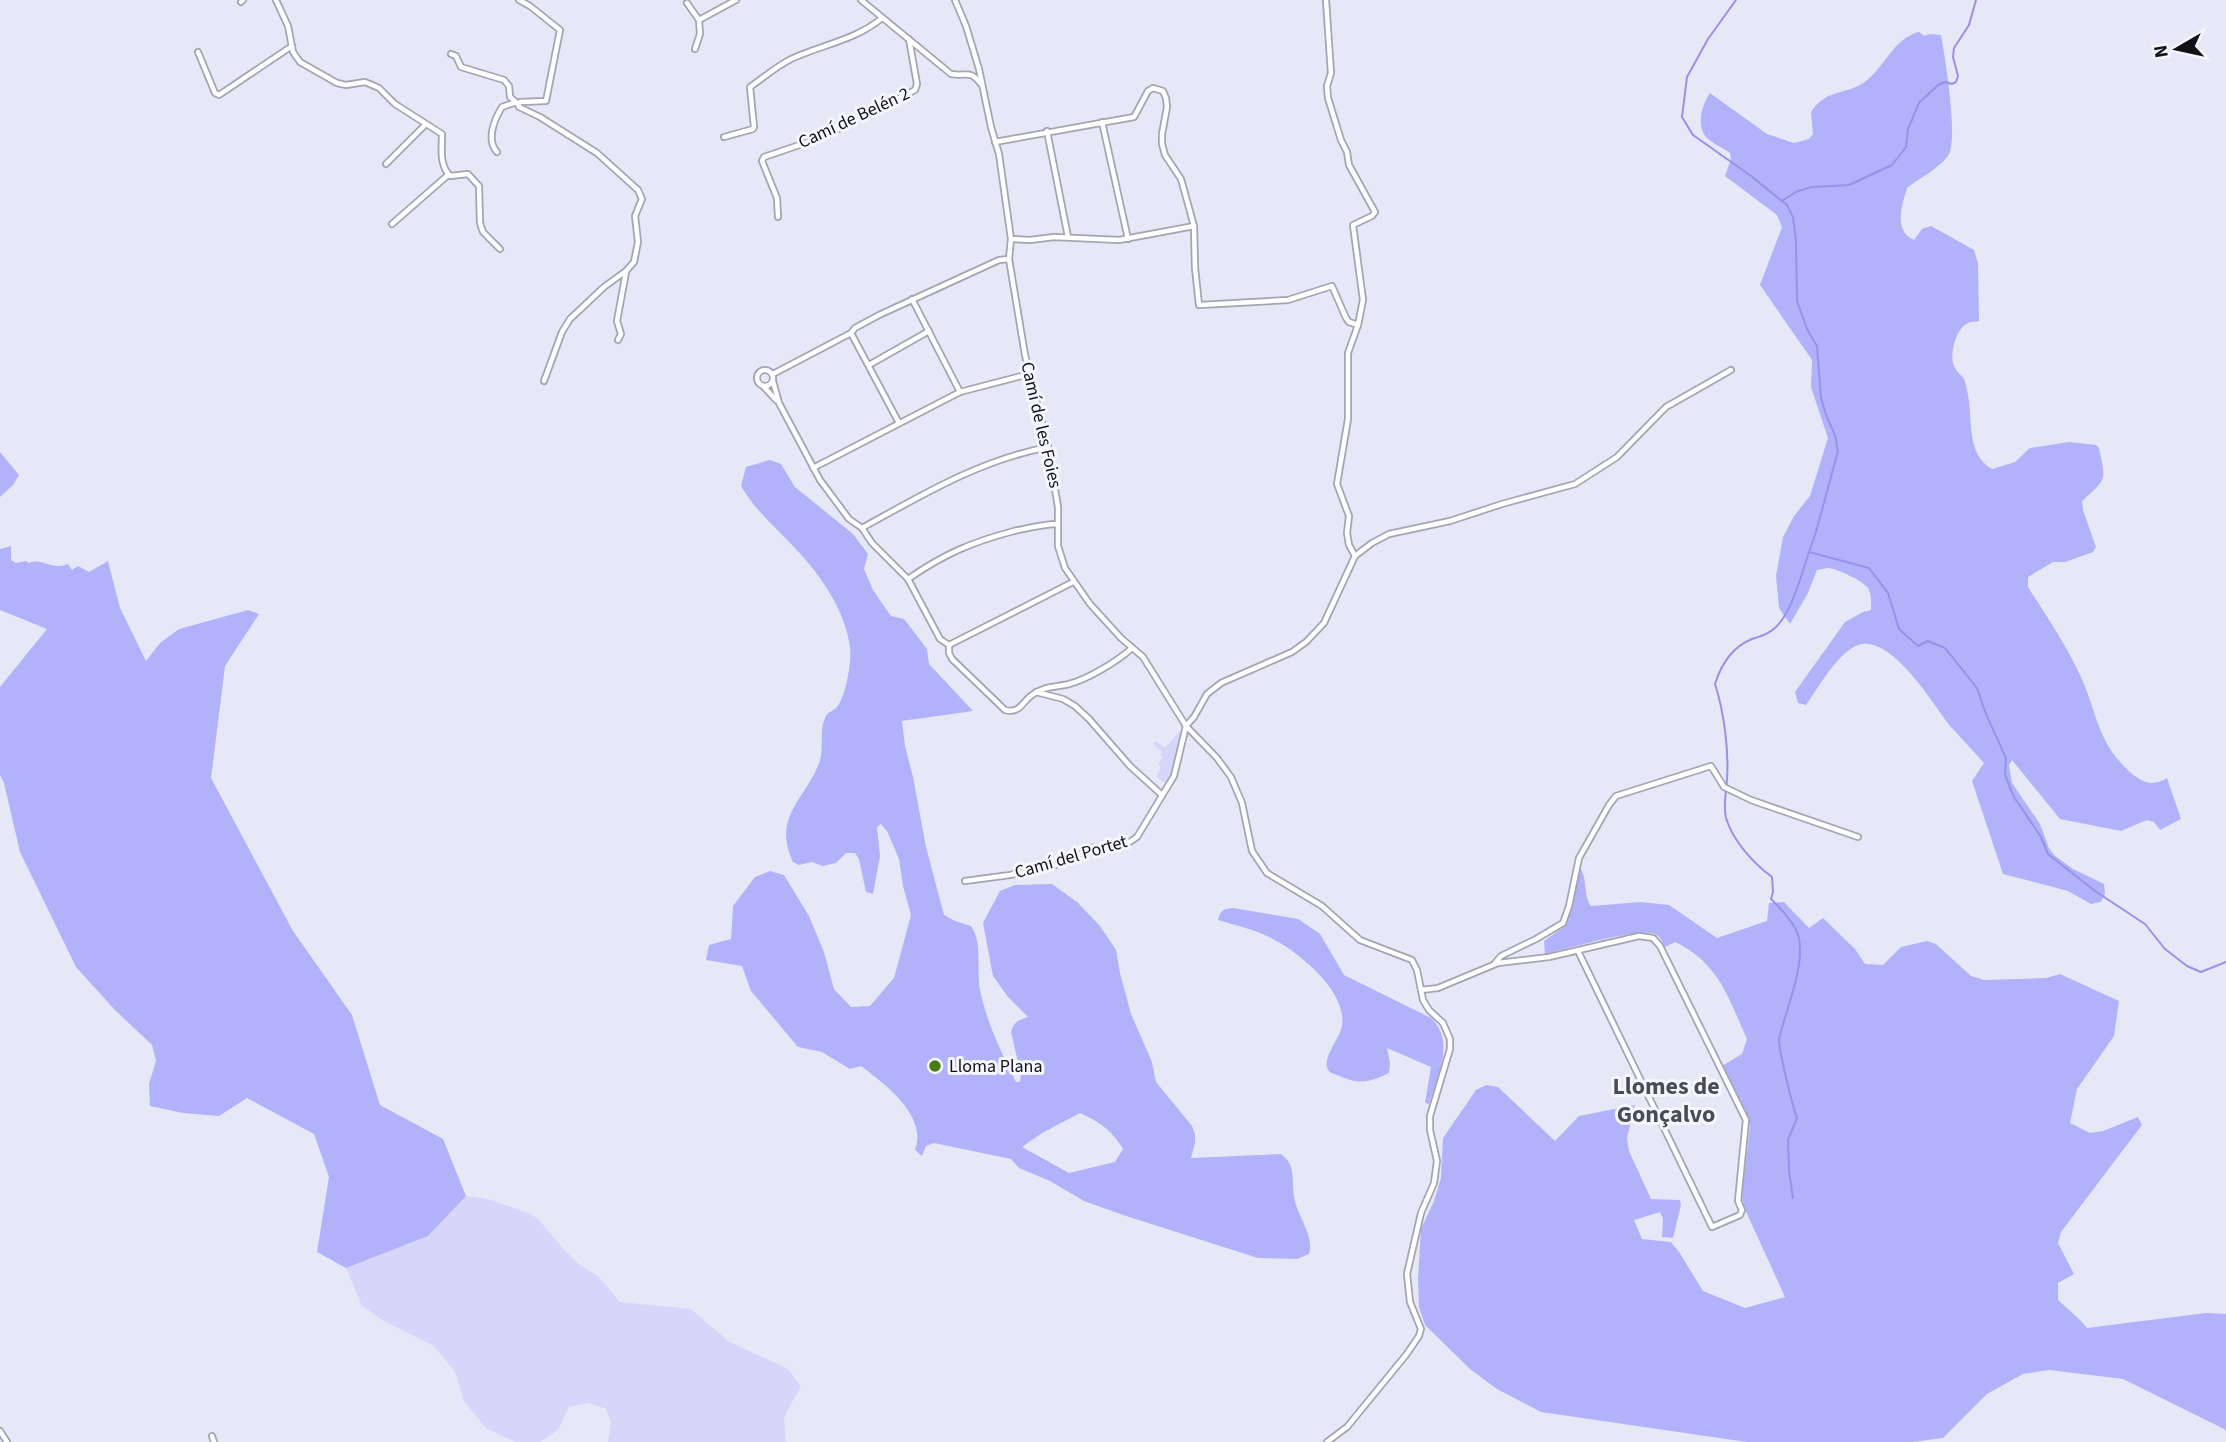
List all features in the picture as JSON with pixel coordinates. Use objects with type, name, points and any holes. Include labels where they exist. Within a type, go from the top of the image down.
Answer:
[{"type":"street","points":[[276,0],[288,26],[296,58],[337,83],[346,85],[366,82],[379,88],[395,104],[442,134],[441,159],[448,175]]},
{"type":"street","points":[[497,152],[491,141],[496,118],[502,107],[520,102],[546,101],[560,35],[560,30],[531,3],[519,0]]},
{"type":"street","points":[[699,20],[736,0]]},
{"type":"street","points":[[861,0],[951,74],[969,73],[982,84]]},
{"type":"street","name":"Camí de les Foies","points":[[955,0],[966,26],[982,84],[1003,178],[1011,239],[1009,259],[1029,374],[1048,447],[1059,507],[1060,553],[1073,582],[1090,604],[1146,661],[1186,726],[1217,758],[1235,784],[1242,803],[1252,851],[1267,873],[1322,906],[1360,940],[1412,960],[1421,989]]},
{"type":"street","points":[[1326,0],[1331,73],[1327,86],[1328,98],[1350,166],[1375,212],[1353,225],[1363,300],[1359,325],[1348,353],[1348,419],[1337,484],[1349,516],[1347,533],[1355,556]]},
{"type":"street","points":[[687,3],[699,20],[700,34],[695,49]]},
{"type":"street","points":[[724,137],[754,127],[750,87],[789,60],[829,46],[882,18]]},
{"type":"street","name":"Camí de Belén 2","points":[[778,217],[778,202],[762,161],[764,157],[823,137],[915,90],[917,84],[909,39]]},
{"type":"street","points":[[198,52],[215,93],[219,94],[292,46]]},
{"type":"street","points":[[452,54],[461,67],[504,80],[509,86],[510,97],[522,109],[540,117],[597,153],[638,190],[642,199],[634,222],[638,242],[634,262],[570,319],[562,332],[544,381]]},
{"type":"street","points":[[995,142],[1134,117],[1148,91],[1153,88],[1163,91],[1167,107],[1162,144],[1165,155],[1181,179],[1194,226],[1199,305],[1288,300],[1332,286],[1346,318],[1359,325]]},
{"type":"street","points":[[1102,122],[1128,239]]},
{"type":"street","points":[[386,164],[425,125]]},
{"type":"street","points":[[1046,131],[1068,237]]},
{"type":"street","points":[[392,224],[448,175],[468,174],[479,186],[480,223],[483,232],[500,249]]},
{"type":"street","points":[[1011,239],[1128,239],[1194,226]]},
{"type":"street","points":[[762,386],[770,385],[773,378],[855,328],[999,260],[1009,259]]},
{"type":"street","points":[[618,340],[621,334],[617,321],[626,271]]},
{"type":"street","points":[[912,299],[960,392]]},
{"type":"street","points":[[869,365],[929,331]]},
{"type":"street","points":[[851,332],[899,423]]},
{"type":"street","points":[[1186,726],[1208,694],[1221,683],[1292,652],[1317,632],[1355,556],[1372,543],[1389,534],[1450,521],[1575,484],[1617,457],[1666,407],[1731,370]]},
{"type":"street","points":[[779,404],[773,378],[769,371],[761,372],[757,379],[779,404],[813,468],[849,519],[862,528],[872,543],[908,579],[940,639],[948,645],[952,659],[1005,710],[1018,710],[1036,692],[1074,683],[1123,656],[1132,648]]},
{"type":"street","points":[[813,468],[960,392],[1029,374]]},
{"type":"street","points":[[862,528],[938,485],[980,466],[1011,455],[1048,447]]},
{"type":"street","points":[[908,579],[965,545],[1031,527],[1058,524]]},
{"type":"street","points":[[948,645],[1073,582]]},
{"type":"street","points":[[1036,692],[1063,699],[1075,706],[1130,766],[1161,795]]},
{"type":"street","name":"Camí del Portet","points":[[965,881],[1010,875],[1059,864],[1070,861],[1089,848],[1124,846],[1136,837],[1175,773],[1186,726]]},
{"type":"street","points":[[1327,1442],[1347,1427],[1406,1355],[1420,1333],[1420,1324],[1410,1302],[1407,1274],[1420,1213],[1434,1183],[1437,1161],[1430,1130],[1430,1116],[1450,1049],[1447,1031],[1439,1018],[1427,1007],[1421,989],[1438,988],[1480,972],[1494,964],[1501,956],[1563,923],[1579,858],[1616,796],[1711,766],[1726,788],[1751,800],[1858,837]]},
{"type":"street","points":[[1494,964],[1578,951],[1644,936],[1657,942],[1746,1120],[1738,1201],[1742,1210],[1740,1215],[1712,1227],[1578,951]]},
{"type":"street","points":[[0,1432],[7,1442]]},
{"type":"street","points":[[212,1436],[214,1442]]},
{"type":"shaded area","points":[[1919,32],[1924,36],[1941,35],[1950,96],[1951,145],[1949,154],[1941,164],[1907,188],[1901,210],[1901,224],[1907,236],[1914,240],[1922,229],[1931,226],[1974,250],[1978,263],[1979,321],[1968,323],[1960,330],[1952,355],[1954,366],[1966,385],[1974,446],[1984,463],[1992,469],[2015,462],[2030,448],[2069,442],[2096,445],[2099,448],[2103,467],[2102,479],[2082,501],[2096,547],[2093,552],[2065,562],[2053,562],[2028,577],[2028,587],[2073,660],[2109,748],[2129,771],[2143,781],[2152,783],[2167,778],[2181,819],[2160,830],[2154,822],[2147,820],[2121,831],[2060,819],[2012,760],[2009,765],[2012,783],[2040,824],[2049,848],[2073,869],[2104,884],[2105,894],[2101,902],[2091,904],[2068,891],[2003,874],[1972,781],[1984,763],[1951,727],[1911,674],[1884,650],[1871,645],[1858,645],[1850,649],[1829,671],[1806,705],[1798,703],[1795,692],[1845,622],[1871,610],[1871,596],[1868,588],[1861,582],[1843,572],[1827,568],[1817,570],[1808,593],[1790,624],[1779,608],[1776,576],[1783,537],[1794,516],[1810,496],[1828,438],[1811,387],[1812,360],[1760,285],[1782,227],[1777,215],[1725,176],[1731,159],[1730,153],[1706,137],[1701,127],[1701,115],[1710,93],[1767,134],[1794,143],[1809,139],[1813,134],[1811,112],[1824,98],[1852,89],[1867,80],[1903,40]]},
{"type":"shaded area","points":[[0,452],[19,475],[0,497]]},
{"type":"shaded area","points":[[770,460],[781,464],[795,487],[853,534],[868,554],[864,569],[873,590],[891,616],[904,619],[927,649],[929,664],[973,711],[902,721],[926,847],[944,915],[971,926],[975,933],[980,990],[986,1014],[1016,1082],[1020,1082],[1021,1075],[1011,1032],[1017,1021],[1028,1017],[1008,997],[993,976],[983,923],[1000,891],[1015,885],[1052,884],[1077,902],[1100,926],[1116,950],[1131,1014],[1152,1062],[1156,1082],[1192,1126],[1195,1134],[1191,1158],[1281,1154],[1291,1167],[1295,1201],[1310,1241],[1309,1254],[1297,1259],[1258,1258],[1123,1215],[1084,1201],[1050,1181],[1019,1168],[1011,1159],[934,1143],[926,1146],[922,1156],[915,1150],[917,1137],[910,1113],[881,1082],[861,1066],[850,1069],[822,1052],[798,1047],[751,991],[742,966],[706,960],[709,945],[731,939],[733,906],[755,877],[770,871],[784,875],[809,916],[824,952],[834,989],[851,1007],[870,1006],[894,978],[911,915],[899,859],[887,831],[881,824],[877,827],[880,856],[873,894],[866,892],[859,859],[855,853],[846,853],[836,863],[823,866],[812,862],[799,865],[793,862],[787,846],[789,819],[820,760],[823,723],[843,696],[849,669],[850,647],[837,605],[821,580],[759,511],[741,486],[746,467]],"holes":[[[1080,1113],[1099,1123],[1119,1142],[1123,1149],[1115,1162],[1069,1173],[1022,1147]]]},
{"type":"shaded area","points":[[11,546],[11,560],[16,563],[26,561],[56,566],[68,564],[72,570],[78,566],[89,572],[108,561],[120,608],[146,661],[160,643],[179,629],[248,610],[259,614],[225,666],[211,778],[293,931],[352,1015],[380,1105],[443,1139],[466,1196],[428,1236],[346,1268],[317,1252],[329,1177],[314,1134],[247,1098],[219,1116],[183,1113],[150,1106],[149,1084],[156,1061],[152,1045],[76,967],[20,852],[0,775],[0,687],[47,629],[0,610],[0,549]]},
{"type":"shaded area","points":[[1180,731],[1182,733],[1173,772],[1166,784],[1156,777],[1161,767],[1158,763],[1163,757],[1160,754],[1162,752],[1153,744],[1156,741],[1165,748]]},
{"type":"shaded area","points":[[1580,868],[1591,906],[1641,902],[1669,905],[1717,938],[1767,921],[1769,903],[1784,902],[1809,928],[1823,918],[1855,949],[1865,964],[1883,965],[1901,947],[1927,941],[1936,944],[1971,976],[1984,980],[2046,978],[2060,974],[2119,1001],[2114,1036],[2077,1089],[2070,1123],[2090,1133],[2103,1131],[2138,1117],[2142,1125],[2061,1232],[2058,1243],[2074,1274],[2058,1283],[2058,1300],[2087,1328],[2206,1313],[2226,1314],[2226,1430],[2123,1379],[2049,1370],[2023,1374],[1987,1394],[1943,1438],[1913,1442],[1747,1442],[1541,1412],[1497,1389],[1470,1369],[1425,1325],[1419,1307],[1418,1279],[1421,1229],[1441,1178],[1443,1138],[1476,1090],[1486,1085],[1498,1087],[1555,1141],[1579,1116],[1635,1105],[1627,1138],[1629,1151],[1651,1199],[1680,1200],[1681,1205],[1673,1238],[1662,1237],[1663,1219],[1660,1212],[1634,1220],[1642,1239],[1671,1242],[1703,1291],[1745,1308],[1785,1297],[1743,1205],[1750,1126],[1722,1066],[1742,1054],[1747,1039],[1727,995],[1702,960],[1675,942],[1665,947],[1655,934],[1634,933],[1545,954],[1544,941],[1565,926]]},
{"type":"shaded area","points":[[1233,908],[1298,919],[1320,934],[1344,975],[1431,1018],[1438,1027],[1443,1048],[1440,1071],[1429,1104],[1425,1103],[1431,1067],[1387,1048],[1389,1073],[1382,1076],[1369,1081],[1358,1081],[1329,1071],[1327,1061],[1341,1030],[1342,1016],[1330,988],[1307,963],[1281,943],[1257,932],[1218,920],[1222,911]]},
{"type":"shaded area","points":[[466,1196],[488,1199],[531,1214],[581,1266],[598,1276],[620,1302],[691,1309],[728,1341],[788,1369],[801,1386],[784,1417],[786,1442],[608,1442],[611,1423],[606,1409],[589,1403],[569,1407],[558,1430],[540,1442],[515,1442],[486,1428],[464,1401],[455,1372],[434,1346],[382,1320],[362,1306],[346,1268],[428,1236]]},
{"type":"waterway","points":[[1736,0],[1708,39],[1687,77],[1682,117],[1693,135],[1787,205],[1793,217],[1797,301],[1807,329],[1817,346],[1821,398],[1838,451],[1809,552],[1869,568],[1888,593],[1899,629],[1918,646],[1928,641],[1945,648],[1977,688],[2006,758],[2005,775],[2014,797],[2041,837],[2048,854],[2095,891],[2145,924],[2165,949],[2187,966],[2201,972],[2226,962]]},
{"type":"waterway","points":[[1783,200],[1812,187],[1849,185],[1892,165],[1906,147],[1908,129],[1919,103],[1938,85],[1956,82],[1958,76],[1953,57],[1954,48],[1969,25],[1976,0]]},
{"type":"waterway","points":[[1793,1198],[1788,1140],[1797,1118],[1779,1039],[1799,967],[1799,939],[1790,920],[1771,899],[1772,877],[1744,851],[1726,818],[1726,744],[1715,684],[1720,670],[1733,652],[1745,642],[1771,631],[1782,620],[1796,592],[1809,552]]},
{"type":"place","name":"Lloma Plana","points":[[935,1066]]},
{"type":"district","name":"Llomes de Gonçalvo","points":[[1666,1100]]}]
